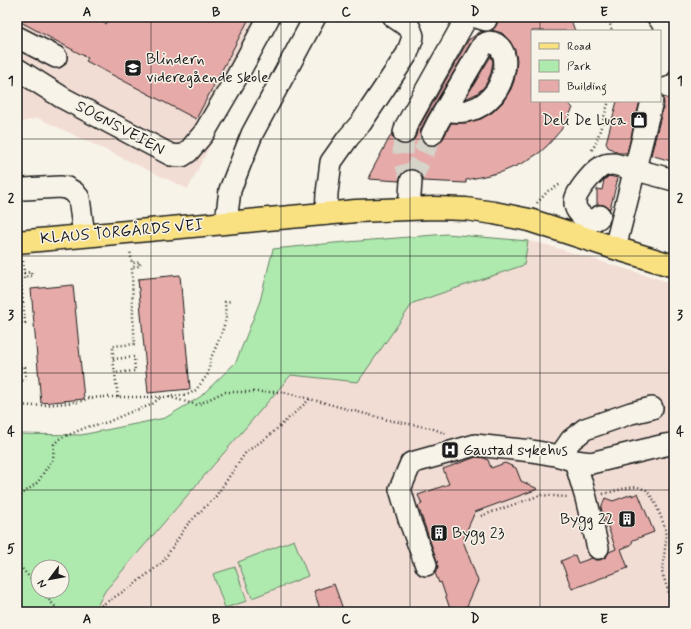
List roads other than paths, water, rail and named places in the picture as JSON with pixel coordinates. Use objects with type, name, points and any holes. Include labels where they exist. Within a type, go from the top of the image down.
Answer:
[{"type":"main road","name":"KLAUS TORGÅRDS VEI","points":[[20,249],[84,235],[356,211],[434,208],[466,209],[529,220],[674,266]]},
{"type":"lane","name":"SOGNSVEIEN","points":[[18,73],[171,155],[182,156],[188,152],[204,133],[269,17]]},
{"type":"lane","name":"KLAUS TORGÅRDS VEI","points":[[226,222],[230,190],[252,134],[315,17]]},
{"type":"lane","points":[[326,214],[331,162],[361,123],[407,54],[412,40],[413,36],[410,28],[394,17]]},
{"type":"lane","points":[[404,133],[406,126],[476,18]]},
{"type":"lane","points":[[661,62],[667,29]]},
{"type":"lane","points":[[17,37],[56,57]]},
{"type":"lane","points":[[615,248],[652,102]]},
{"type":"lane","points":[[432,134],[445,110]]},
{"type":"lane","points":[[600,216],[598,220],[595,221],[587,219],[580,215],[576,210],[575,202],[578,194],[591,175],[607,164],[614,164],[635,169],[674,180]]},
{"type":"lane","points":[[409,209],[411,181]]},
{"type":"lane","points":[[24,190],[60,187],[67,188],[74,192],[79,198],[84,235]]},
{"type":"lane","points":[[598,548],[586,498],[567,459],[571,440],[585,428],[631,413],[652,408]]},
{"type":"lane","points":[[426,565],[400,489],[411,463],[475,444],[532,451],[591,463],[674,444]]},
{"type":"tunnel","points":[[404,133],[403,156],[411,181]]},
{"type":"tunnel","points":[[411,181],[432,134]]},
{"type":"place","name":"Blindern videregående skole","points":[[133,68]]},
{"type":"place","name":"Deli De Luca","points":[[639,120]]},
{"type":"place","name":"Gaustad sykehus","points":[[450,450]]},
{"type":"place","name":"Bygg 22","points":[[627,519]]},
{"type":"place","name":"Bygg 23","points":[[439,533]]}]
